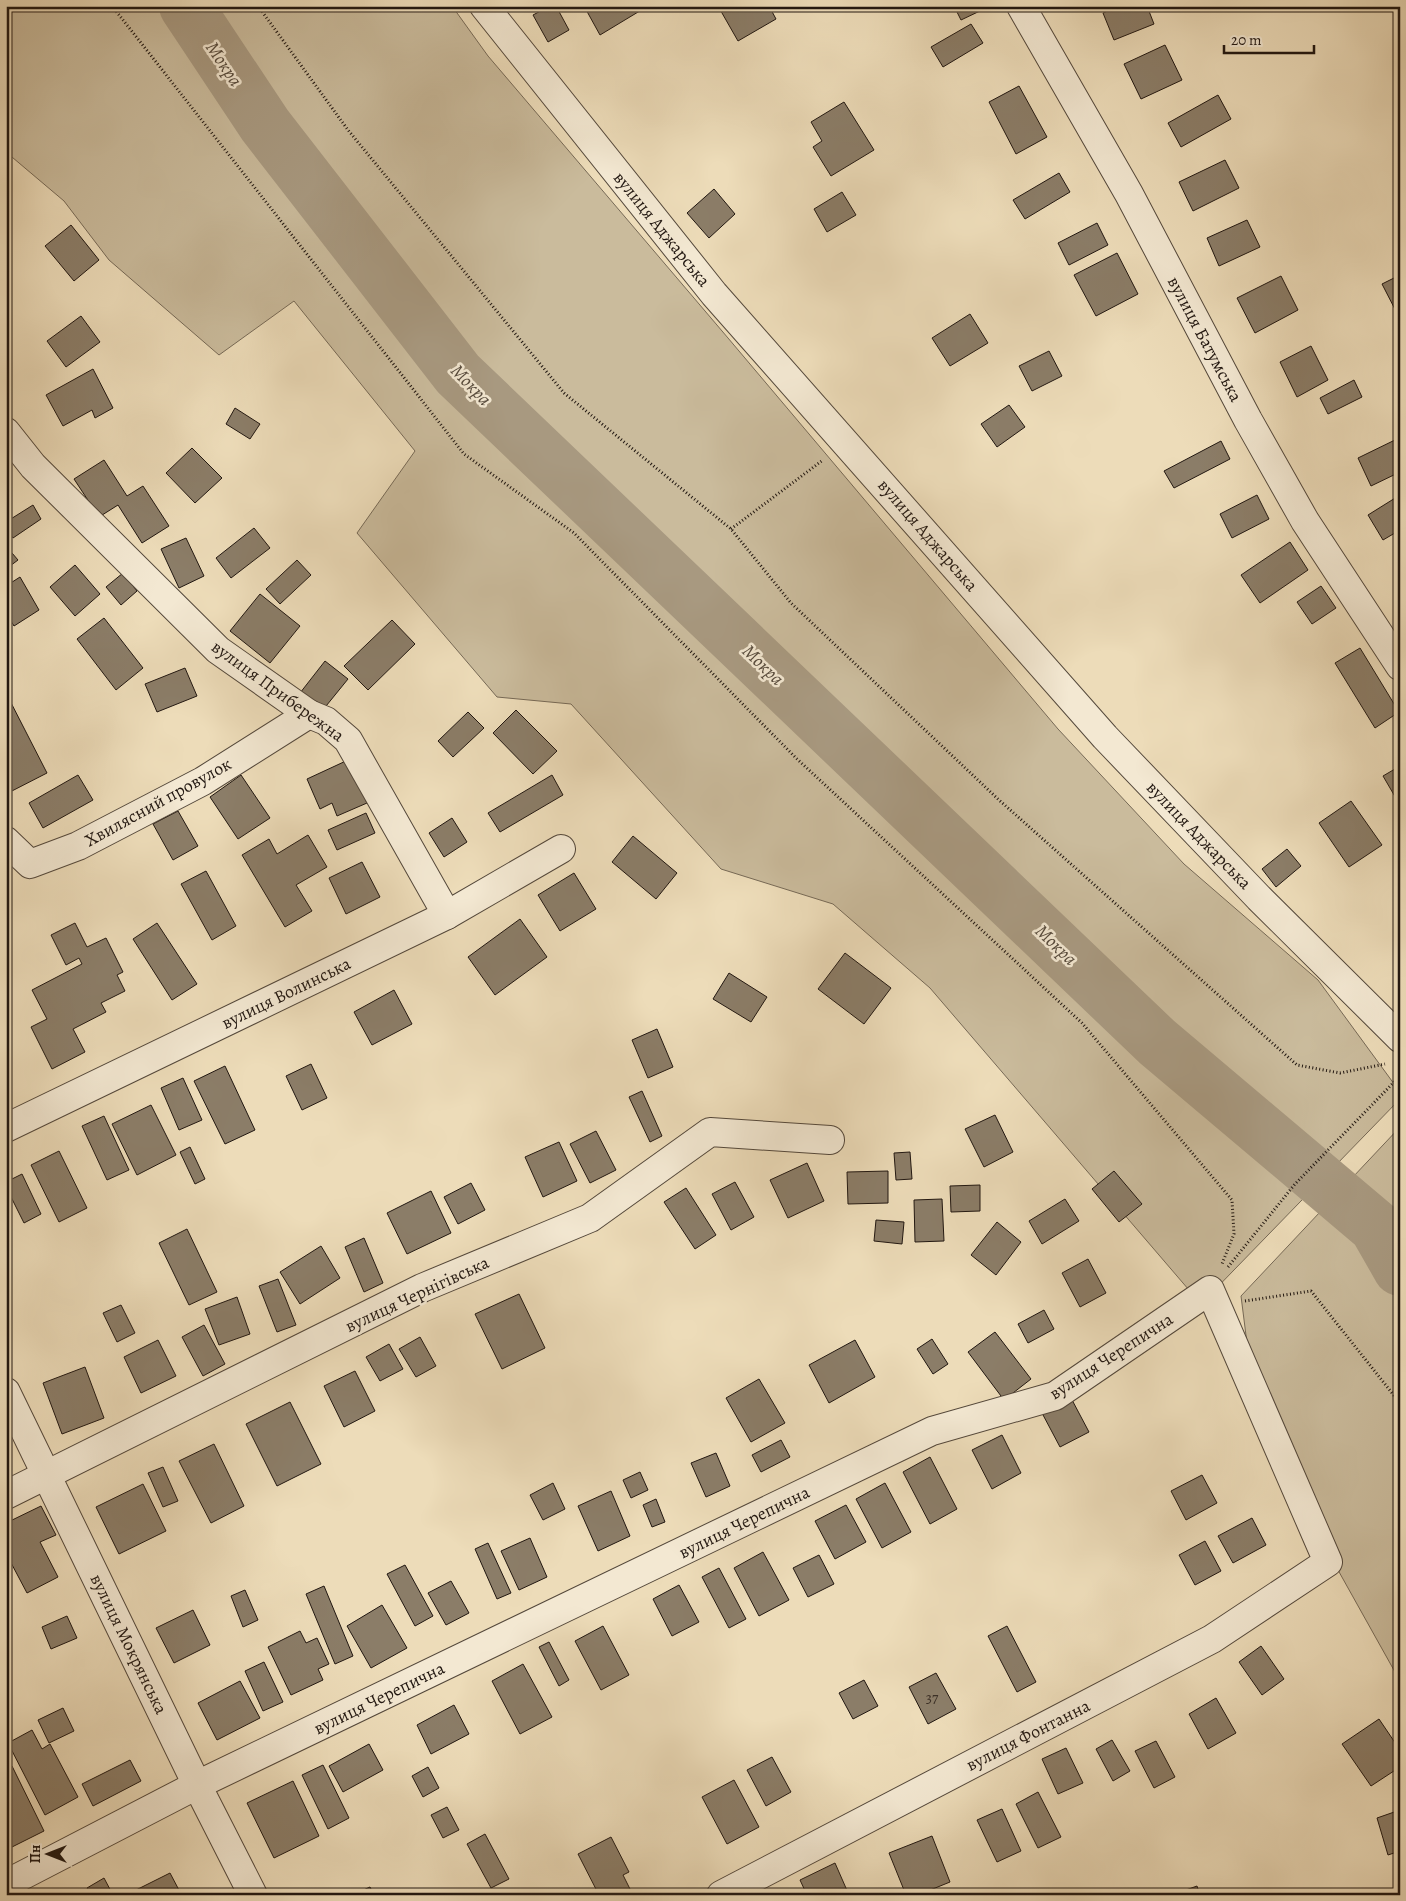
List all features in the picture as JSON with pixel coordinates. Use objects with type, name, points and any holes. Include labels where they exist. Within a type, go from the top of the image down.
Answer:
[{"type":"street","name":"вулиця Аджарська","points":[[484,6],[714,294],[1105,737],[1259,898],[1396,1050]]},
{"type":"street","name":"вулиця Батумська","points":[[1021,6],[1129,194],[1248,420],[1296,504],[1400,666]]},
{"type":"street","name":"вулиця Прибережна","points":[[6,432],[34,466],[218,650],[309,714],[326,721],[348,740],[447,915]]},
{"type":"street","name":"Хвилясний провулок","points":[[6,841],[30,864],[78,846],[203,780],[309,714]]},
{"type":"street","name":"вулиця Волинська","points":[[6,1128],[447,915],[561,849]]},
{"type":"street","name":"вулиця Чернігівська","points":[[6,1495],[422,1288],[590,1218],[710,1132],[830,1140]]},
{"type":"street","name":"вулиця Фонтанна","points":[[721,1895],[1212,1639],[1328,1562],[1214,1298]]},
{"type":"street","name":"вулиця Черепична","points":[[6,1884],[197,1785],[932,1431],[1055,1396],[1214,1298]]},
{"type":"street","name":"вулиця Мокрянська","points":[[6,1392],[197,1785],[254,1895]]},
{"type":"path","points":[[112,6],[464,454],[574,533],[796,758],[1082,1023],[1232,1200],[1234,1234],[1214,1298]]},
{"type":"path","points":[[258,6],[348,130],[564,393],[731,529],[791,603],[998,800],[1296,1065],[1340,1073],[1396,1050]]},
{"type":"path","points":[[731,529],[846,443]]},
{"type":"path","points":[[1214,1298],[1294,1184],[1400,1076]]},
{"type":"path","points":[[1214,1298],[1311,1291],[1400,1403]]},
{"type":"shaded area","points":[[6,6],[452,6],[488,56],[1058,729],[1184,864],[1318,980],[1400,1092],[1400,1099],[1201,1304],[930,988],[833,904],[721,869],[571,704],[497,697],[357,533],[415,451],[294,301],[219,355],[109,260],[64,201],[6,152]]},
{"type":"shaded area","points":[[1400,1127],[1400,1681],[1300,1502],[1250,1367],[1241,1296]]},
{"type":"building","points":[[550,6],[556,6],[569,30],[548,42],[533,15]]},
{"type":"building","points":[[584,6],[648,6],[600,35]]},
{"type":"building","points":[[718,6],[769,6],[776,19],[738,41]]},
{"type":"building","points":[[954,6],[980,6],[982,10],[961,20]]},
{"type":"building","points":[[1119,6],[1147,6],[1154,24],[1114,40],[1103,13]]},
{"type":"building","points":[[971,24],[983,43],[943,67],[931,47]]},
{"type":"building","points":[[1165,45],[1182,80],[1141,99],[1124,64]]},
{"type":"building","points":[[1019,86],[1047,137],[1016,154],[989,102]]},
{"type":"building","points":[[1218,95],[1231,119],[1181,147],[1168,123]]},
{"type":"building","points":[[844,102],[874,150],[831,176],[813,147],[822,141],[811,122]]},
{"type":"building","points":[[1225,160],[1239,188],[1193,211],[1179,182]]},
{"type":"building","points":[[1059,173],[1070,192],[1025,219],[1013,200]]},
{"type":"building","points":[[714,189],[735,214],[709,238],[687,213]]},
{"type":"building","points":[[842,192],[856,215],[827,232],[814,209]]},
{"type":"building","points":[[1247,220],[1260,247],[1219,266],[1207,238]]},
{"type":"building","points":[[1097,223],[1108,245],[1069,265],[1058,243]]},
{"type":"building","points":[[71,225],[99,260],[74,281],[45,246]]},
{"type":"building","points":[[1117,253],[1138,294],[1096,316],[1074,275]]},
{"type":"building","points":[[1400,275],[1400,319],[1382,284]]},
{"type":"building","points":[[1281,276],[1298,310],[1255,333],[1237,298]]},
{"type":"building","points":[[970,314],[988,343],[950,366],[932,338]]},
{"type":"building","points":[[81,316],[100,342],[66,367],[47,341]]},
{"type":"building","points":[[1311,346],[1328,380],[1297,397],[1280,362]]},
{"type":"building","points":[[1049,351],[1062,376],[1032,391],[1019,366]]},
{"type":"building","points":[[93,369],[113,408],[95,418],[92,410],[63,426],[46,395]]},
{"type":"building","points":[[1354,380],[1362,397],[1328,414],[1320,398]]},
{"type":"building","points":[[1009,405],[1025,427],[997,447],[981,424]]},
{"type":"building","points":[[235,408],[260,424],[250,439],[226,424]]},
{"type":"building","points":[[1397,439],[1400,444],[1400,472],[1371,486],[1358,458]]},
{"type":"building","points":[[1221,441],[1230,459],[1174,488],[1164,471]]},
{"type":"building","points":[[192,448],[222,478],[195,503],[166,473]]},
{"type":"building","points":[[104,460],[127,496],[143,486],[169,526],[142,543],[118,505],[99,517],[74,479]]},
{"type":"building","points":[[1257,495],[1269,519],[1232,538],[1220,514]]},
{"type":"building","points":[[1400,495],[1400,530],[1383,540],[1368,515]]},
{"type":"building","points":[[33,505],[41,519],[13,538],[6,528],[6,522]]},
{"type":"building","points":[[254,528],[270,548],[231,578],[216,558]]},
{"type":"building","points":[[186,538],[204,576],[179,588],[161,549]]},
{"type":"building","points":[[1290,542],[1308,570],[1260,603],[1241,575]]},
{"type":"building","points":[[6,546],[18,560],[6,569]]},
{"type":"building","points":[[297,560],[311,575],[280,604],[266,589]]},
{"type":"building","points":[[75,565],[100,594],[75,616],[50,587]]},
{"type":"building","points":[[123,573],[137,591],[121,605],[106,587]]},
{"type":"building","points":[[20,577],[39,610],[14,626],[6,613],[6,586]]},
{"type":"building","points":[[1321,586],[1336,608],[1312,624],[1297,602]]},
{"type":"building","points":[[260,594],[300,626],[270,663],[230,631]]},
{"type":"building","points":[[104,618],[143,668],[116,690],[77,639]]},
{"type":"building","points":[[392,620],[415,644],[368,690],[344,666]]},
{"type":"building","points":[[1360,648],[1399,712],[1375,728],[1335,663]]},
{"type":"building","points":[[325,661],[348,679],[322,711],[300,693]]},
{"type":"building","points":[[185,668],[197,696],[157,712],[145,684]]},
{"type":"building","points":[[6,693],[47,773],[6,794]]},
{"type":"building","points":[[516,710],[557,751],[533,774],[493,733]]},
{"type":"building","points":[[468,712],[484,728],[453,757],[438,741]]},
{"type":"building","points":[[348,760],[367,803],[337,816],[332,803],[320,809],[307,779]]},
{"type":"building","points":[[1400,766],[1400,798],[1397,800],[1383,776]]},
{"type":"building","points":[[78,775],[93,800],[43,828],[29,803]]},
{"type":"building","points":[[241,775],[270,818],[238,839],[210,797]]},
{"type":"building","points":[[552,775],[563,795],[500,832],[488,813]]},
{"type":"building","points":[[1351,801],[1382,845],[1349,867],[1319,823]]},
{"type":"building","points":[[178,811],[198,846],[173,860],[153,824]]},
{"type":"building","points":[[366,813],[375,833],[337,850],[328,830]]},
{"type":"building","points":[[452,818],[467,842],[444,857],[429,833]]},
{"type":"building","points":[[308,835],[327,867],[296,885],[312,911],[285,927],[242,855],[269,839],[277,854]]},
{"type":"building","points":[[633,836],[677,873],[656,899],[612,862]]},
{"type":"building","points":[[1287,849],[1301,866],[1276,887],[1262,869]]},
{"type":"building","points":[[362,862],[380,897],[346,914],[329,878]]},
{"type":"building","points":[[206,871],[236,926],[212,940],[181,884]]},
{"type":"building","points":[[574,873],[596,909],[560,931],[538,895]]},
{"type":"building","points":[[520,919],[547,957],[495,995],[468,957]]},
{"type":"building","points":[[75,923],[87,947],[106,938],[123,972],[117,975],[125,991],[101,1003],[106,1012],[73,1029],[85,1052],[52,1069],[31,1027],[47,1019],[32,990],[82,964],[79,958],[66,965],[51,935]]},
{"type":"building","points":[[157,923],[197,984],[172,1000],[133,939]]},
{"type":"building","points":[[845,953],[891,988],[864,1024],[818,989]]},
{"type":"building","points":[[729,973],[767,997],[751,1022],[713,999]]},
{"type":"building","points":[[394,990],[412,1024],[372,1045],[354,1012]]},
{"type":"building","points":[[657,1029],[673,1067],[648,1078],[632,1040]]},
{"type":"building","points":[[311,1064],[327,1098],[302,1110],[286,1076]]},
{"type":"building","points":[[225,1066],[255,1130],[225,1144],[194,1081]]},
{"type":"building","points":[[183,1078],[202,1120],[179,1130],[161,1088]]},
{"type":"building","points":[[642,1091],[662,1136],[650,1142],[629,1097]]},
{"type":"building","points":[[151,1105],[176,1155],[137,1175],[112,1124]]},
{"type":"building","points":[[995,1115],[1013,1152],[984,1167],[965,1129]]},
{"type":"building","points":[[104,1116],[129,1170],[107,1180],[82,1126]]},
{"type":"building","points":[[596,1131],[616,1170],[590,1183],[570,1144]]},
{"type":"building","points":[[559,1142],[577,1181],[543,1197],[525,1157]]},
{"type":"building","points":[[190,1147],[205,1179],[195,1184],[180,1152]]},
{"type":"building","points":[[59,1151],[87,1208],[59,1222],[31,1165]]},
{"type":"building","points":[[910,1152],[912,1179],[896,1180],[894,1153]]},
{"type":"building","points":[[807,1163],[824,1201],[788,1218],[770,1180]]},
{"type":"building","points":[[888,1171],[888,1203],[848,1204],[847,1172]]},
{"type":"building","points":[[1114,1171],[1142,1204],[1119,1222],[1092,1189]]},
{"type":"building","points":[[22,1174],[41,1214],[24,1223],[6,1187],[6,1182]]},
{"type":"building","points":[[735,1182],[754,1217],[731,1230],[712,1194]]},
{"type":"building","points":[[471,1183],[485,1210],[458,1224],[444,1197]]},
{"type":"building","points":[[980,1185],[980,1211],[951,1212],[950,1186]]},
{"type":"building","points":[[686,1188],[716,1235],[695,1249],[664,1202]]},
{"type":"building","points":[[431,1191],[451,1233],[407,1254],[387,1213]]},
{"type":"building","points":[[942,1199],[944,1241],[915,1242],[914,1200]]},
{"type":"building","points":[[1065,1199],[1079,1221],[1042,1244],[1029,1221]]},
{"type":"building","points":[[876,1220],[904,1222],[902,1244],[874,1241]]},
{"type":"building","points":[[997,1222],[1021,1242],[996,1275],[971,1255]]},
{"type":"building","points":[[187,1229],[217,1292],[189,1305],[159,1243]]},
{"type":"building","points":[[364,1238],[383,1283],[364,1292],[345,1247]]},
{"type":"building","points":[[321,1246],[340,1278],[300,1304],[280,1272]]},
{"type":"building","points":[[1088,1259],[1106,1293],[1080,1307],[1062,1273]]},
{"type":"building","points":[[278,1279],[296,1325],[277,1332],[259,1286]]},
{"type":"building","points":[[519,1294],[545,1348],[502,1369],[475,1314]]},
{"type":"building","points":[[237,1297],[250,1334],[219,1345],[205,1309]]},
{"type":"building","points":[[121,1305],[135,1333],[117,1342],[103,1313]]},
{"type":"building","points":[[1044,1310],[1054,1329],[1028,1343],[1018,1324]]},
{"type":"building","points":[[204,1325],[225,1364],[203,1376],[182,1337]]},
{"type":"building","points":[[995,1332],[1031,1379],[1004,1400],[968,1352]]},
{"type":"building","points":[[420,1337],[436,1366],[416,1377],[399,1349]]},
{"type":"building","points":[[932,1339],[948,1364],[933,1374],[917,1349]]},
{"type":"building","points":[[158,1340],[176,1376],[141,1393],[124,1357]]},
{"type":"building","points":[[855,1340],[875,1377],[829,1403],[809,1365]]},
{"type":"building","points":[[389,1344],[403,1369],[380,1381],[366,1357]]},
{"type":"building","points":[[85,1367],[104,1418],[62,1434],[43,1383]]},
{"type":"building","points":[[355,1371],[375,1411],[344,1427],[324,1386]]},
{"type":"building","points":[[759,1379],[785,1423],[751,1442],[726,1398]]},
{"type":"building","points":[[1071,1398],[1089,1432],[1060,1447],[1042,1413]]},
{"type":"building","points":[[290,1402],[321,1464],[277,1486],[246,1424]]},
{"type":"building","points":[[1002,1435],[1021,1473],[992,1489],[972,1450]]},
{"type":"building","points":[[781,1440],[790,1457],[761,1472],[752,1455]]},
{"type":"building","points":[[214,1444],[244,1506],[211,1523],[179,1461]]},
{"type":"building","points":[[716,1453],[730,1486],[706,1497],[691,1463]]},
{"type":"building","points":[[930,1457],[957,1509],[930,1524],[903,1472]]},
{"type":"building","points":[[163,1467],[178,1501],[163,1507],[148,1473]]},
{"type":"building","points":[[640,1472],[648,1490],[631,1498],[623,1480]]},
{"type":"building","points":[[1202,1475],[1217,1503],[1186,1520],[1171,1491]]},
{"type":"building","points":[[553,1483],[565,1509],[543,1520],[530,1495]]},
{"type":"building","points":[[885,1483],[911,1532],[882,1548],[856,1499]]},
{"type":"building","points":[[143,1484],[166,1531],[119,1554],[96,1507]]},
{"type":"building","points":[[611,1491],[630,1536],[598,1551],[578,1506]]},
{"type":"building","points":[[656,1499],[665,1522],[652,1527],[643,1505]]},
{"type":"building","points":[[846,1505],[866,1542],[835,1559],[815,1521]]},
{"type":"building","points":[[41,1506],[56,1535],[40,1542],[58,1577],[27,1593],[9,1559],[6,1560],[6,1523]]},
{"type":"building","points":[[1252,1518],[1266,1545],[1233,1563],[1218,1536]]},
{"type":"building","points":[[530,1538],[547,1577],[519,1590],[501,1551]]},
{"type":"building","points":[[1205,1541],[1221,1571],[1195,1585],[1179,1555]]},
{"type":"building","points":[[488,1543],[511,1593],[497,1599],[475,1549]]},
{"type":"building","points":[[763,1552],[789,1600],[759,1616],[734,1568]]},
{"type":"building","points":[[819,1555],[834,1584],[808,1597],[793,1568]]},
{"type":"building","points":[[405,1565],[433,1616],[415,1626],[387,1574]]},
{"type":"building","points":[[719,1568],[746,1619],[729,1628],[702,1577]]},
{"type":"building","points":[[451,1581],[469,1613],[446,1625],[428,1593]]},
{"type":"building","points":[[679,1585],[699,1622],[672,1636],[653,1599]]},
{"type":"building","points":[[324,1586],[353,1656],[335,1664],[306,1594]]},
{"type":"building","points":[[245,1590],[258,1620],[243,1627],[231,1596]]},
{"type":"building","points":[[382,1605],[407,1648],[371,1668],[347,1626]]},
{"type":"building","points":[[193,1610],[210,1645],[174,1663],[156,1628]]},
{"type":"building","points":[[67,1616],[77,1638],[51,1649],[42,1627]]},
{"type":"building","points":[[603,1626],[629,1675],[601,1690],[575,1641]]},
{"type":"building","points":[[1007,1626],[1036,1682],[1017,1692],[988,1636]]},
{"type":"building","points":[[300,1631],[306,1643],[317,1638],[329,1664],[318,1669],[323,1680],[291,1695],[268,1647]]},
{"type":"building","points":[[549,1642],[569,1680],[559,1686],[539,1647]]},
{"type":"building","points":[[1261,1646],[1284,1679],[1262,1695],[1239,1662]]},
{"type":"building","points":[[264,1662],[283,1702],[263,1711],[245,1671]]},
{"type":"building","points":[[523,1664],[552,1717],[520,1734],[492,1681]]},
{"type":"building","points":[[936,1673],[956,1709],[928,1724],[909,1687]]},
{"type":"building","points":[[864,1680],[878,1706],[853,1719],[839,1693]]},
{"type":"building","points":[[240,1681],[260,1718],[217,1740],[198,1703]]},
{"type":"building","points":[[1216,1698],[1236,1733],[1208,1749],[1189,1714]]},
{"type":"building","points":[[454,1705],[469,1734],[431,1754],[417,1725]]},
{"type":"building","points":[[63,1708],[74,1731],[49,1743],[38,1720]]},
{"type":"building","points":[[1379,1719],[1400,1750],[1400,1767],[1371,1786],[1342,1744]]},
{"type":"building","points":[[32,1730],[42,1749],[50,1744],[78,1797],[45,1815],[8,1743]]},
{"type":"building","points":[[1112,1740],[1130,1771],[1113,1781],[1096,1749]]},
{"type":"building","points":[[1156,1741],[1175,1777],[1154,1788],[1135,1751]]},
{"type":"building","points":[[369,1744],[383,1770],[343,1792],[329,1766]]},
{"type":"building","points":[[1066,1748],[1083,1783],[1058,1794],[1042,1759]]},
{"type":"building","points":[[772,1757],[791,1792],[766,1806],[747,1770]]},
{"type":"building","points":[[130,1760],[141,1781],[93,1806],[82,1784]]},
{"type":"building","points":[[323,1765],[349,1818],[328,1829],[302,1775]]},
{"type":"building","points":[[12,1766],[44,1831],[12,1847],[6,1836],[6,1769]]},
{"type":"building","points":[[428,1767],[439,1788],[423,1797],[412,1776]]},
{"type":"building","points":[[734,1780],[759,1827],[727,1844],[702,1797]]},
{"type":"building","points":[[293,1781],[319,1836],[274,1858],[247,1803]]},
{"type":"building","points":[[1038,1792],[1061,1837],[1038,1848],[1016,1804]]},
{"type":"building","points":[[447,1807],[459,1830],[443,1838],[431,1815]]},
{"type":"building","points":[[1002,1809],[1021,1851],[997,1862],[977,1820]]},
{"type":"building","points":[[1400,1810],[1400,1851],[1388,1855],[1377,1818]]},
{"type":"building","points":[[485,1834],[509,1879],[491,1888],[467,1844]]},
{"type":"building","points":[[932,1836],[950,1882],[918,1895],[906,1895],[889,1853]]},
{"type":"building","points":[[611,1837],[629,1872],[623,1875],[630,1889],[619,1895],[599,1895],[578,1854]]},
{"type":"building","points":[[835,1863],[849,1895],[807,1895],[800,1880]]},
{"type":"building","points":[[170,1873],[180,1892],[175,1895],[134,1895],[132,1892]]},
{"type":"building","points":[[104,1878],[113,1895],[91,1895],[87,1888]]},
{"type":"building","points":[[1197,1886],[1200,1895],[1172,1895]]},
{"type":"building","points":[[370,1887],[374,1895],[361,1895],[359,1892]]},
{"type":"waterway","name":"Мокра","points":[[186,6],[265,125],[458,374],[1157,1042],[1376,1227],[1400,1269]]}]
